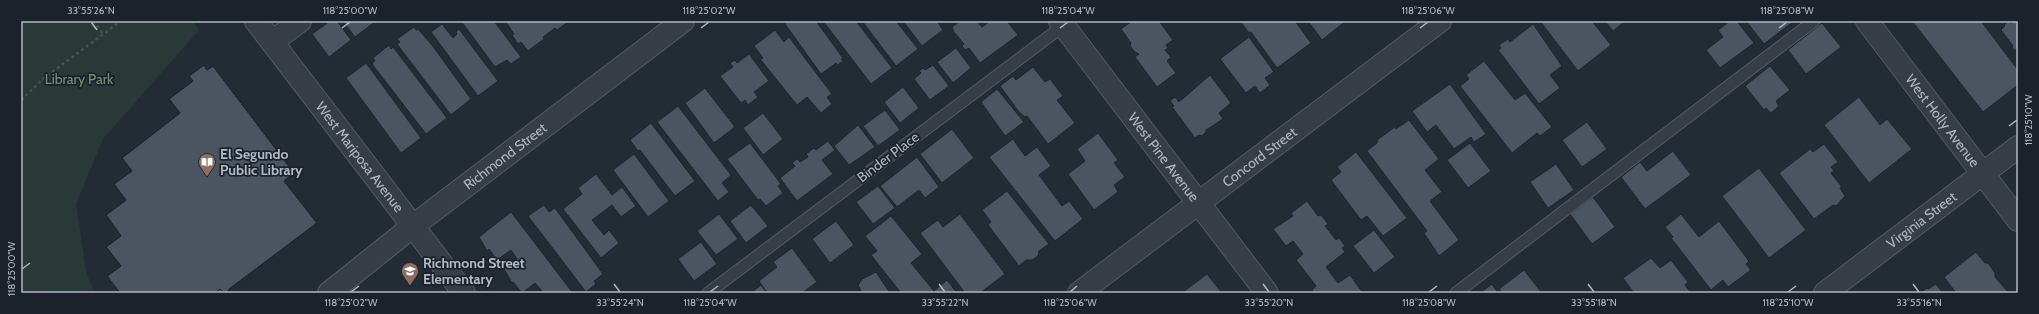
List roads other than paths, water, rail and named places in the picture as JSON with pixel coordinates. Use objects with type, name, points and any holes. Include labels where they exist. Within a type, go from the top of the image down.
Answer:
[{"type":"street","name":"West Mariposa Avenue","points":[[256,21],[464,293]]},
{"type":"street","points":[[272,42],[300,21]]},
{"type":"street","name":"Richmond Street","points":[[329,293],[413,226],[683,21]]},
{"type":"street","name":"Concord Street","points":[[1079,293],[1440,21]]},
{"type":"street","name":"West Holly Avenue","points":[[1867,21],[2018,220]]},
{"type":"street","name":"West Pine Avenue","points":[[1064,22],[1198,203],[1267,293]]},
{"type":"street","name":"Virginia Street","points":[[1825,293],[2018,147]]},
{"type":"lane","points":[[1456,293],[1814,21]]},
{"type":"lane","name":"Binder Place","points":[[708,293],[1064,22]]},
{"type":"place","name":"El Segundo Public Library","points":[[207,177]]},
{"type":"place","name":"Richmond Street Elementary","points":[[410,286]]},
{"type":"park label","name":"Library Park","points":[[79,79]]}]
